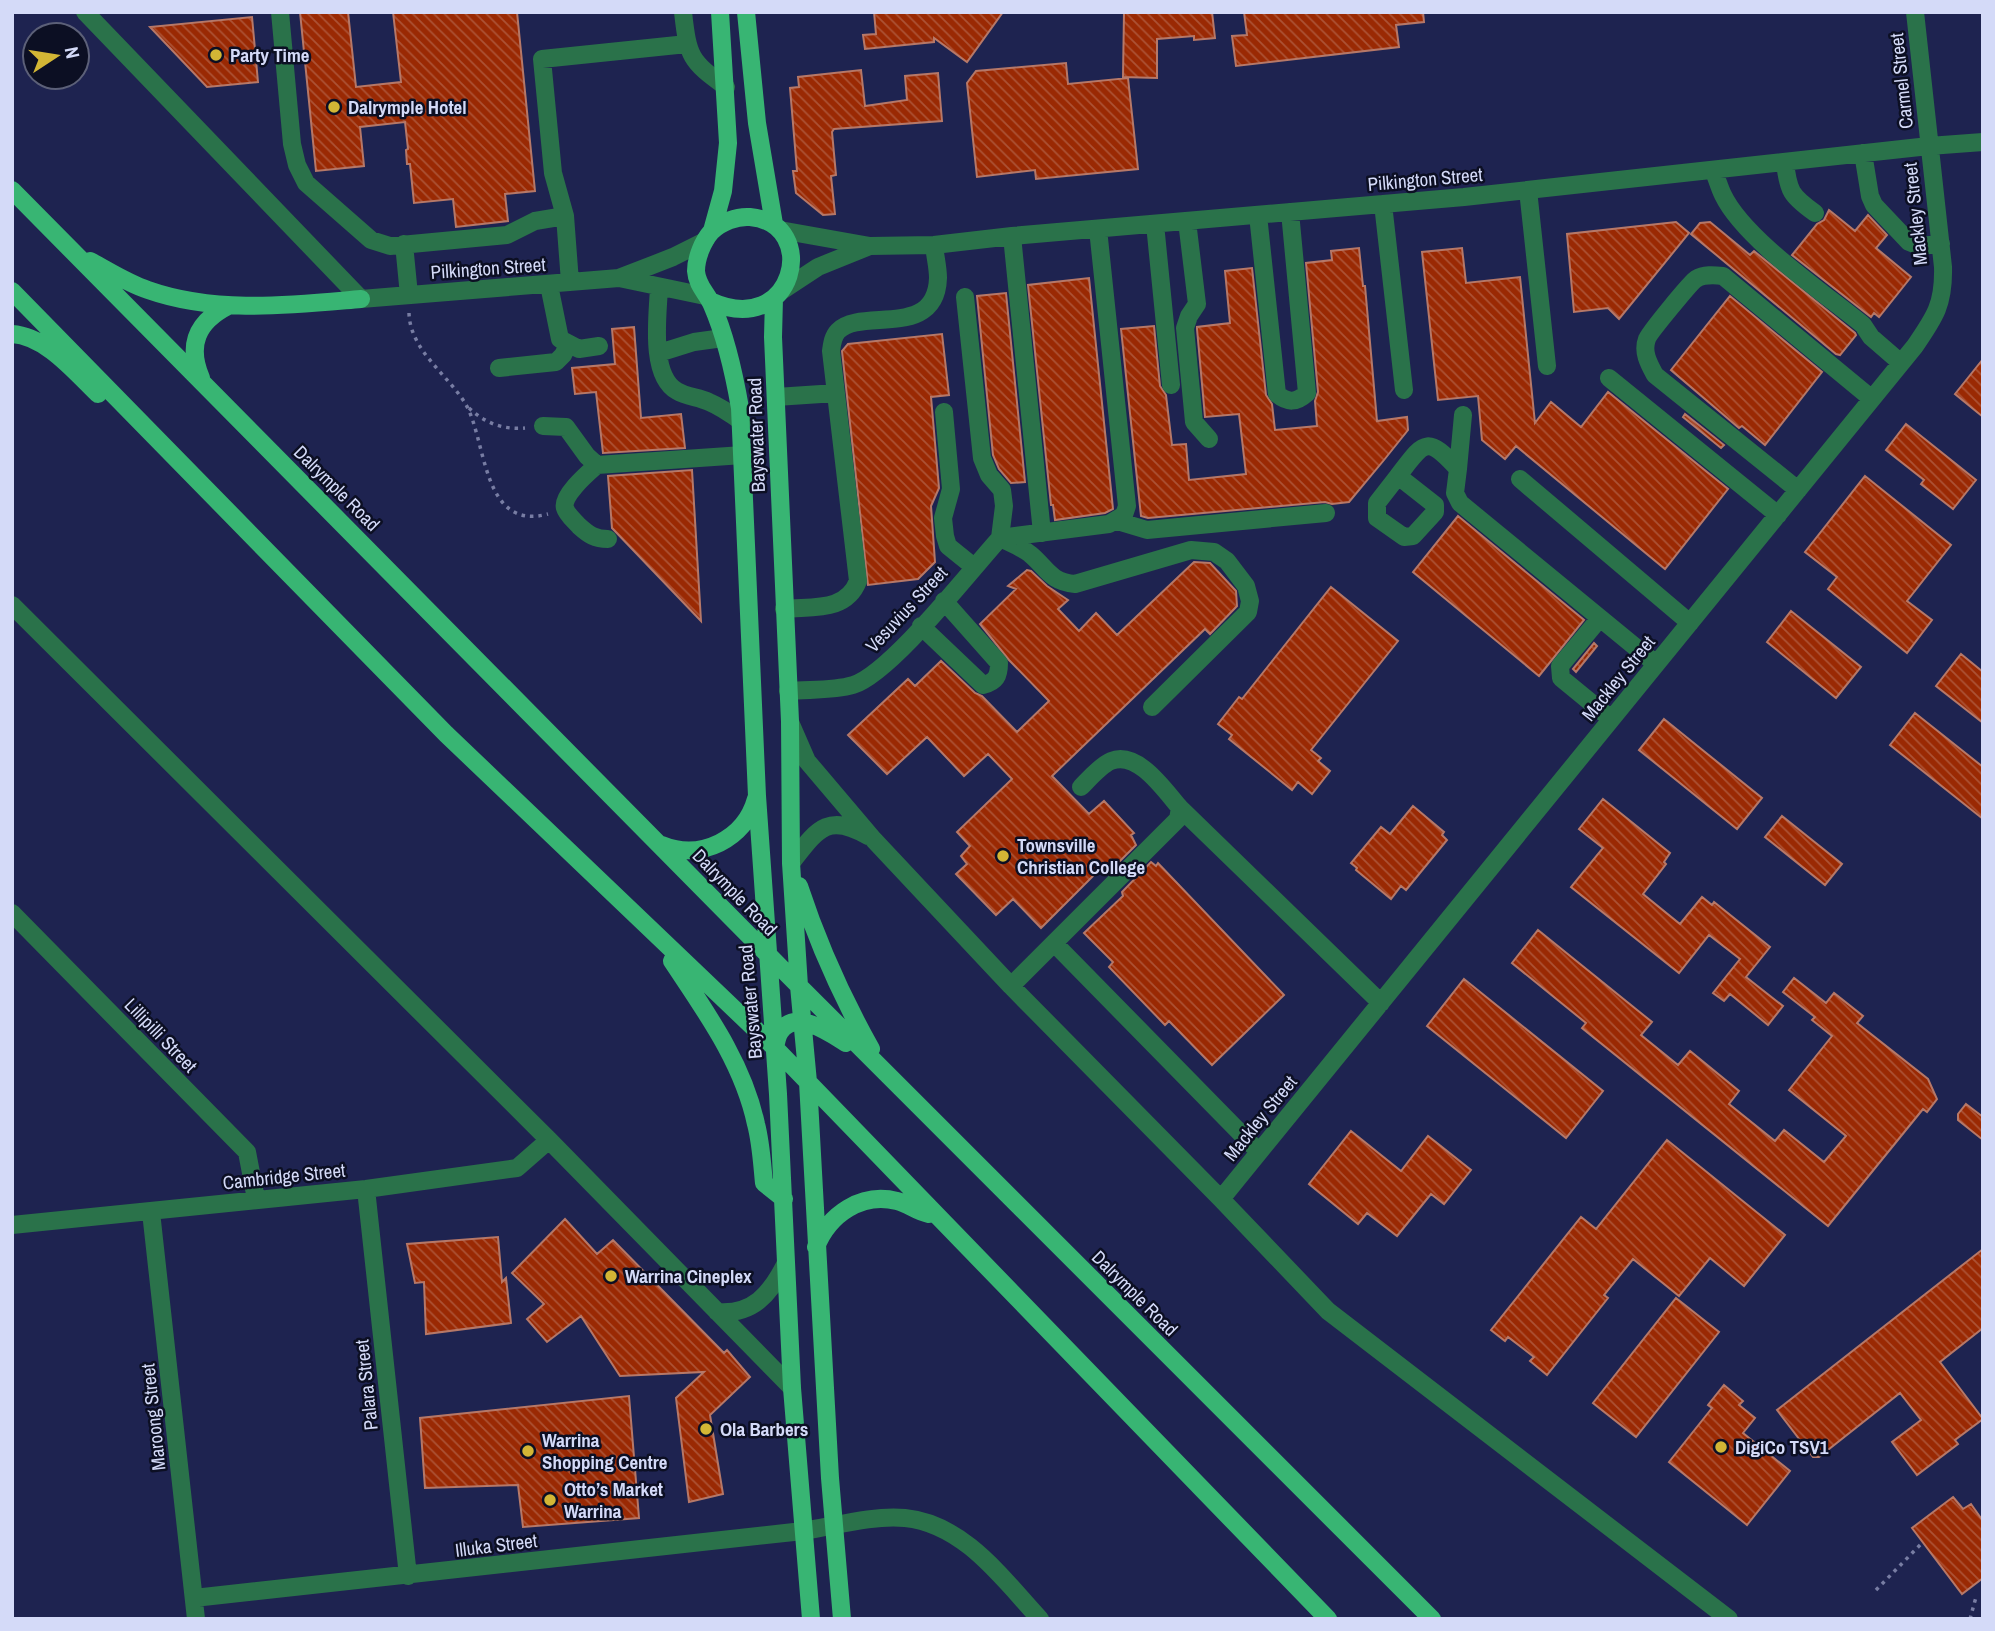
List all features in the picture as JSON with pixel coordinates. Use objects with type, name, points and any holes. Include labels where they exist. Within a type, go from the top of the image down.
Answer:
[{"type":"main road","points":[[720,12],[729,143],[723,191],[697,263],[696,273],[708,299],[730,309],[742,310],[754,309],[777,295],[789,276],[791,262],[788,244],[777,227],[758,136],[746,12]]},
{"type":"main road","name":"Dalrymple Road","points":[[12,190],[766,954],[1432,1619]]},
{"type":"main road","points":[[708,236],[723,223],[745,216],[766,220],[777,227]]},
{"type":"main road","points":[[75,253],[131,284],[170,297],[228,306],[290,305],[361,299]]},
{"type":"main road","points":[[12,291],[446,734],[775,1048],[1328,1619]]},
{"type":"main road","name":"Bayswater Road","points":[[777,295],[772,317],[790,721],[791,863],[808,1082],[816,1247],[842,1619]]},
{"type":"main road","name":"Bayswater Road","points":[[708,299],[735,378],[741,422],[766,954],[775,1048],[792,1388],[811,1619]]},
{"type":"main road","points":[[204,384],[195,359],[199,333],[209,316],[228,306]]},
{"type":"main road","points":[[12,334],[22,334],[52,351],[103,398],[110,400],[115,394]]},
{"type":"main road","points":[[659,844],[683,850],[699,850],[715,845],[742,826],[757,796]]},
{"type":"main road","points":[[791,863],[815,934],[845,1003],[882,1069]]},
{"type":"main road","points":[[655,936],[710,1018],[734,1061],[757,1124],[764,1183],[784,1199]]},
{"type":"main road","points":[[775,1048],[780,1031],[792,1023],[802,1022],[829,1033],[882,1069]]},
{"type":"main road","points":[[816,1247],[833,1219],[860,1202],[892,1200],[935,1216]]},
{"type":"street","points":[[280,12],[292,144],[297,165],[306,183],[371,240],[390,246],[507,234],[535,221],[565,216]]},
{"type":"street","points":[[683,12],[687,44],[699,67],[726,87]]},
{"type":"street","name":"Carmel Street","points":[[1915,12],[1929,146]]},
{"type":"street","points":[[90,14],[361,299]]},
{"type":"street","points":[[570,282],[565,216],[553,173],[542,59],[687,44]]},
{"type":"street","name":"Pilkington Street","points":[[777,227],[870,246],[934,245],[1528,190],[1983,142]]},
{"type":"street","name":"Mackley Street","points":[[1222,1199],[1872,399],[1932,320],[1944,292],[1929,146]]},
{"type":"street","points":[[1863,153],[1874,205],[1909,242],[1919,246],[1941,244]]},
{"type":"street","points":[[1784,162],[1788,187],[1794,198],[1815,213]]},
{"type":"street","points":[[1713,170],[1723,196],[1761,242],[1863,325],[1871,337],[1901,363]]},
{"type":"street","points":[[1528,190],[1548,366]]},
{"type":"street","points":[[1383,204],[1404,390]]},
{"type":"street","points":[[1258,215],[1277,394],[1290,401],[1297,401],[1307,393],[1290,212]]},
{"type":"street","points":[[1187,221],[1197,304],[1185,328],[1194,422],[1209,439]]},
{"type":"street","points":[[1155,224],[1171,385]]},
{"type":"street","points":[[1000,538],[1099,526],[1117,521],[1124,515],[1127,506],[1098,229]]},
{"type":"street","name":"Pilkington Street","points":[[361,299],[619,278],[673,257],[708,236]]},
{"type":"street","points":[[1012,236],[1042,533]]},
{"type":"street","points":[[404,244],[409,295]]},
{"type":"street","points":[[784,608],[836,604],[847,600],[854,593],[858,581],[831,351],[837,332],[847,325],[909,316],[925,310],[938,279],[934,245]]},
{"type":"street","name":"Pilkington Street","points":[[777,295],[818,267],[870,246]]},
{"type":"street","points":[[1798,490],[1655,375],[1645,351],[1647,337],[1696,279],[1711,274],[1723,276],[1872,399]]},
{"type":"street","name":"Pilkington Street","points":[[619,278],[708,299]]},
{"type":"street","points":[[549,285],[560,339],[579,349],[599,346]]},
{"type":"street","points":[[659,287],[659,353],[662,370],[669,385],[688,396],[722,408],[741,422]]},
{"type":"street","points":[[965,297],[982,458],[989,475],[1002,490],[1004,506],[1000,538]]},
{"type":"street","points":[[659,353],[694,342],[723,338]]},
{"type":"street","points":[[499,368],[556,362],[568,345]]},
{"type":"street","points":[[1609,378],[1778,515]]},
{"type":"street","points":[[776,397],[836,393]]},
{"type":"street","points":[[943,412],[951,489],[943,518],[945,536],[948,546],[974,567]]},
{"type":"street","points":[[1463,415],[1455,493],[1460,503],[1656,664]]},
{"type":"street","points":[[543,426],[566,427],[597,465]]},
{"type":"street","points":[[1398,477],[1419,448],[1425,446],[1433,446],[1458,469]]},
{"type":"street","points":[[608,539],[595,539],[565,510],[564,503],[568,495],[597,465],[743,455]]},
{"type":"street","points":[[1520,479],[1690,623]]},
{"type":"street","points":[[1117,521],[1147,530],[1326,513]]},
{"type":"street","points":[[1000,538],[1029,553],[1062,583],[1075,584],[1191,550],[1214,552],[1227,561],[1246,586],[1250,601],[1248,612],[1152,707]]},
{"type":"street","name":"Vesuvius Street","points":[[788,691],[851,686],[867,679],[883,667],[1000,538]]},
{"type":"street","points":[[921,626],[983,685],[992,683],[999,674],[999,663],[944,601]]},
{"type":"street","points":[[12,605],[548,1140],[792,1388]]},
{"type":"street","points":[[1600,618],[1560,666],[1560,672],[1561,678],[1611,719]]},
{"type":"street","points":[[790,721],[807,761],[874,839],[1011,986],[1222,1199],[1328,1311],[1719,1616]]},
{"type":"street","points":[[1081,787],[1110,761],[1127,760],[1143,767],[1180,808],[1381,1003]]},
{"type":"street","points":[[1011,986],[1164,834],[1178,819],[1180,808]]},
{"type":"street","points":[[791,863],[807,842],[830,825],[850,825],[874,839]]},
{"type":"street","name":"Lillipilli Street","points":[[12,913],[247,1152],[256,1199]]},
{"type":"street","points":[[1054,943],[1259,1153]]},
{"type":"street","name":"Cambridge Street","points":[[12,1225],[366,1189],[517,1168],[548,1140]]},
{"type":"street","name":"Palara Street","points":[[366,1189],[408,1576]]},
{"type":"street","name":"Maroong Street","points":[[151,1212],[196,1619]]},
{"type":"street","points":[[717,1312],[738,1312],[756,1304],[771,1290],[785,1265]]},
{"type":"street","points":[[803,1531],[875,1519],[904,1518],[938,1528],[969,1545],[983,1557],[1040,1619]]},
{"type":"street","name":"Illuka Street","points":[[194,1598],[803,1531]]},
{"type":"path","points":[[409,295],[409,320],[413,333],[427,357],[467,407],[482,420],[503,428],[543,426]]},
{"type":"path","points":[[467,407],[486,472],[494,490],[507,506],[523,516],[536,517],[547,515],[564,503]]},
{"type":"path","points":[[1876,1590],[1923,1542]]},
{"type":"path","points":[[1970,1619],[1976,1597]]},
{"type":"building","points":[[300,12],[348,12],[356,87],[401,82],[393,12],[517,12],[535,191],[505,194],[508,221],[456,227],[453,199],[414,203],[410,164],[407,164],[405,122],[360,127],[364,166],[316,171]]},
{"type":"building","points":[[874,12],[1003,12],[967,62],[934,38],[934,42],[865,49],[863,35],[876,34]]},
{"type":"building","points":[[1124,12],[1212,12],[1215,38],[1194,40],[1194,36],[1157,39],[1157,78],[1123,77]]},
{"type":"building","points":[[1244,12],[1423,12],[1424,22],[1396,25],[1399,47],[1236,66],[1232,36],[1247,35]]},
{"type":"building","name":"Party Time","points":[[252,17],[258,82],[207,87],[150,27]]},
{"type":"building","points":[[1066,63],[1068,84],[1128,78],[1138,169],[1036,179],[1035,170],[977,177],[967,83],[976,71]]},
{"type":"building","points":[[861,70],[865,106],[907,100],[905,76],[938,73],[942,121],[834,129],[832,132],[836,175],[831,176],[835,214],[823,215],[796,193],[793,171],[797,171],[790,88],[799,87],[798,77]]},
{"type":"building","points":[[1829,210],[1855,231],[1868,215],[1887,235],[1876,248],[1911,277],[1879,317],[1874,313],[1871,317],[1792,255],[1817,224],[1824,220]]},
{"type":"building","points":[[1676,222],[1689,233],[1619,319],[1608,308],[1574,312],[1567,234]]},
{"type":"building","points":[[1710,222],[1750,255],[1754,251],[1855,333],[1840,355],[1691,234],[1700,223]]},
{"type":"building","points":[[1359,248],[1377,421],[1407,417],[1408,430],[1384,460],[1349,502],[1148,518],[1141,516],[1121,329],[1154,326],[1160,386],[1166,395],[1172,445],[1186,444],[1189,480],[1246,474],[1239,414],[1205,417],[1197,327],[1230,323],[1225,271],[1252,268],[1266,395],[1272,404],[1275,430],[1317,426],[1315,401],[1318,392],[1306,263],[1332,260],[1331,251]]},
{"type":"building","points":[[1462,248],[1466,283],[1520,277],[1535,423],[1551,402],[1581,427],[1608,392],[1728,489],[1665,569],[1516,446],[1505,459],[1482,440],[1478,396],[1438,400],[1422,252]]},
{"type":"building","points":[[1089,278],[1113,509],[1105,513],[1055,520],[1051,505],[1028,285]]},
{"type":"building","points":[[1006,293],[1025,482],[1011,483],[999,469],[993,455],[977,296]]},
{"type":"building","points":[[1730,296],[1822,372],[1765,445],[1742,426],[1739,428],[1671,370]]},
{"type":"building","points":[[634,327],[641,418],[681,414],[685,448],[603,453],[596,392],[575,394],[572,368],[615,364],[612,329]]},
{"type":"building","points":[[942,334],[949,395],[931,397],[939,488],[931,506],[935,562],[918,579],[868,585],[842,351],[848,344]]},
{"type":"building","points":[[1983,359],[1983,417],[1955,394]]},
{"type":"building","points":[[1685,414],[1724,445],[1721,448],[1683,417]]},
{"type":"building","points":[[1906,424],[1976,480],[1953,509],[1921,484],[1924,480],[1886,450]]},
{"type":"building","points":[[692,470],[701,621],[612,528],[608,476]]},
{"type":"building","points":[[1865,476],[1951,545],[1907,601],[1932,620],[1907,653],[1828,589],[1837,577],[1805,552]]},
{"type":"building","points":[[1458,516],[1584,620],[1539,676],[1413,572]]},
{"type":"building","points":[[1194,562],[1210,563],[1236,591],[1237,606],[1210,634],[1205,629],[1052,776],[1089,814],[1104,801],[1134,833],[1131,835],[1136,845],[1110,871],[1105,864],[1041,928],[1013,899],[996,915],[956,874],[967,864],[961,856],[970,846],[957,832],[1012,779],[988,754],[964,776],[927,737],[887,774],[848,735],[908,679],[915,686],[941,661],[975,693],[982,696],[1017,732],[1049,701],[1009,660],[980,624],[1016,589],[1008,586],[1027,570],[1031,571],[1068,600],[1058,609],[1079,631],[1096,613],[1117,635]]},
{"type":"building","points":[[1331,587],[1398,641],[1311,750],[1321,758],[1318,761],[1330,771],[1312,794],[1298,782],[1292,790],[1229,739],[1232,735],[1218,724],[1239,697],[1242,699]]},
{"type":"building","points":[[1791,611],[1861,667],[1836,698],[1767,642]]},
{"type":"building","points":[[1594,643],[1597,646],[1576,672],[1573,669]]},
{"type":"building","points":[[1961,654],[1983,672],[1983,723],[1936,686]]},
{"type":"building","points":[[1915,713],[1983,767],[1983,819],[1890,745]]},
{"type":"building","points":[[1664,719],[1762,798],[1737,829],[1639,750]]},
{"type":"building","points":[[1603,799],[1670,853],[1664,862],[1666,864],[1643,894],[1680,924],[1702,897],[1712,905],[1714,902],[1770,947],[1746,977],[1783,1006],[1768,1025],[1730,994],[1724,1001],[1713,993],[1740,959],[1709,935],[1679,973],[1571,887],[1603,848],[1579,829]]},
{"type":"building","points":[[1413,806],[1444,832],[1442,835],[1447,840],[1406,890],[1401,886],[1391,899],[1351,863],[1381,827],[1390,834]]},
{"type":"building","points":[[1782,816],[1842,864],[1825,885],[1765,837]]},
{"type":"building","points":[[1151,862],[1156,866],[1158,863],[1284,995],[1212,1065],[1169,1021],[1165,1025],[1109,967],[1113,962],[1084,933],[1123,896],[1122,892]]},
{"type":"building","points":[[1538,930],[1652,1022],[1641,1035],[1678,1065],[1690,1051],[1739,1091],[1729,1104],[1775,1141],[1784,1130],[1824,1162],[1846,1136],[1789,1090],[1832,1036],[1812,1020],[1815,1017],[1783,992],[1794,978],[1826,1003],[1834,993],[1863,1016],[1857,1023],[1928,1079],[1937,1099],[1927,1112],[1923,1109],[1828,1226],[1582,1028],[1586,1023],[1512,963]]},
{"type":"building","points":[[1464,979],[1603,1091],[1566,1138],[1427,1026]]},
{"type":"building","points":[[1966,1104],[1983,1117],[1983,1140],[1958,1120],[1958,1114]]},
{"type":"building","points":[[1351,1131],[1401,1171],[1428,1136],[1471,1170],[1444,1204],[1431,1194],[1397,1236],[1367,1213],[1358,1224],[1309,1184]]},
{"type":"building","points":[[1667,1140],[1785,1235],[1744,1286],[1710,1258],[1679,1296],[1633,1259],[1604,1295],[1608,1298],[1547,1375],[1530,1361],[1534,1357],[1508,1337],[1505,1341],[1491,1330],[1581,1217],[1596,1229]]},
{"type":"building","points":[[565,1219],[597,1254],[613,1240],[724,1353],[727,1350],[750,1377],[710,1415],[723,1494],[689,1502],[676,1398],[704,1372],[620,1376],[581,1316],[547,1342],[527,1319],[544,1304],[512,1273]]},
{"type":"building","points":[[498,1237],[502,1282],[506,1278],[511,1323],[426,1334],[424,1282],[415,1283],[407,1244]]},
{"type":"building","points":[[1983,1249],[1983,1328],[1940,1362],[1983,1419],[1955,1440],[1958,1444],[1917,1475],[1892,1442],[1921,1420],[1900,1393],[1819,1457],[1813,1457],[1777,1410]]},
{"type":"building","points":[[1676,1298],[1719,1332],[1636,1437],[1593,1403]]},
{"type":"building","name":"DigiCo TSV1","points":[[1724,1385],[1743,1401],[1739,1405],[1755,1418],[1743,1433],[1790,1471],[1747,1525],[1669,1462],[1712,1408],[1708,1405]]},
{"type":"building","name":"Warrina Shopping Centre","points":[[629,1396],[639,1518],[523,1527],[518,1485],[425,1488],[420,1418]]},
{"type":"building","points":[[1953,1497],[1963,1509],[1971,1504],[1983,1521],[1983,1578],[1962,1594],[1912,1528]]},
{"type":"place","name":"Party Time","points":[[216,55]]},
{"type":"place","name":"Dalrymple Hotel","points":[[334,107]]},
{"type":"place","name":"Townsville Christian College","points":[[1003,856]]},
{"type":"place","name":"Warrina Cineplex","points":[[611,1276]]},
{"type":"place","name":"Ola Barbers","points":[[706,1429]]},
{"type":"place","name":"DigiCo TSV1","points":[[1721,1447]]},
{"type":"place","name":"Warrina Shopping Centre","points":[[528,1451]]},
{"type":"place","name":"Otto’s Market Warrina","points":[[550,1500]]}]
